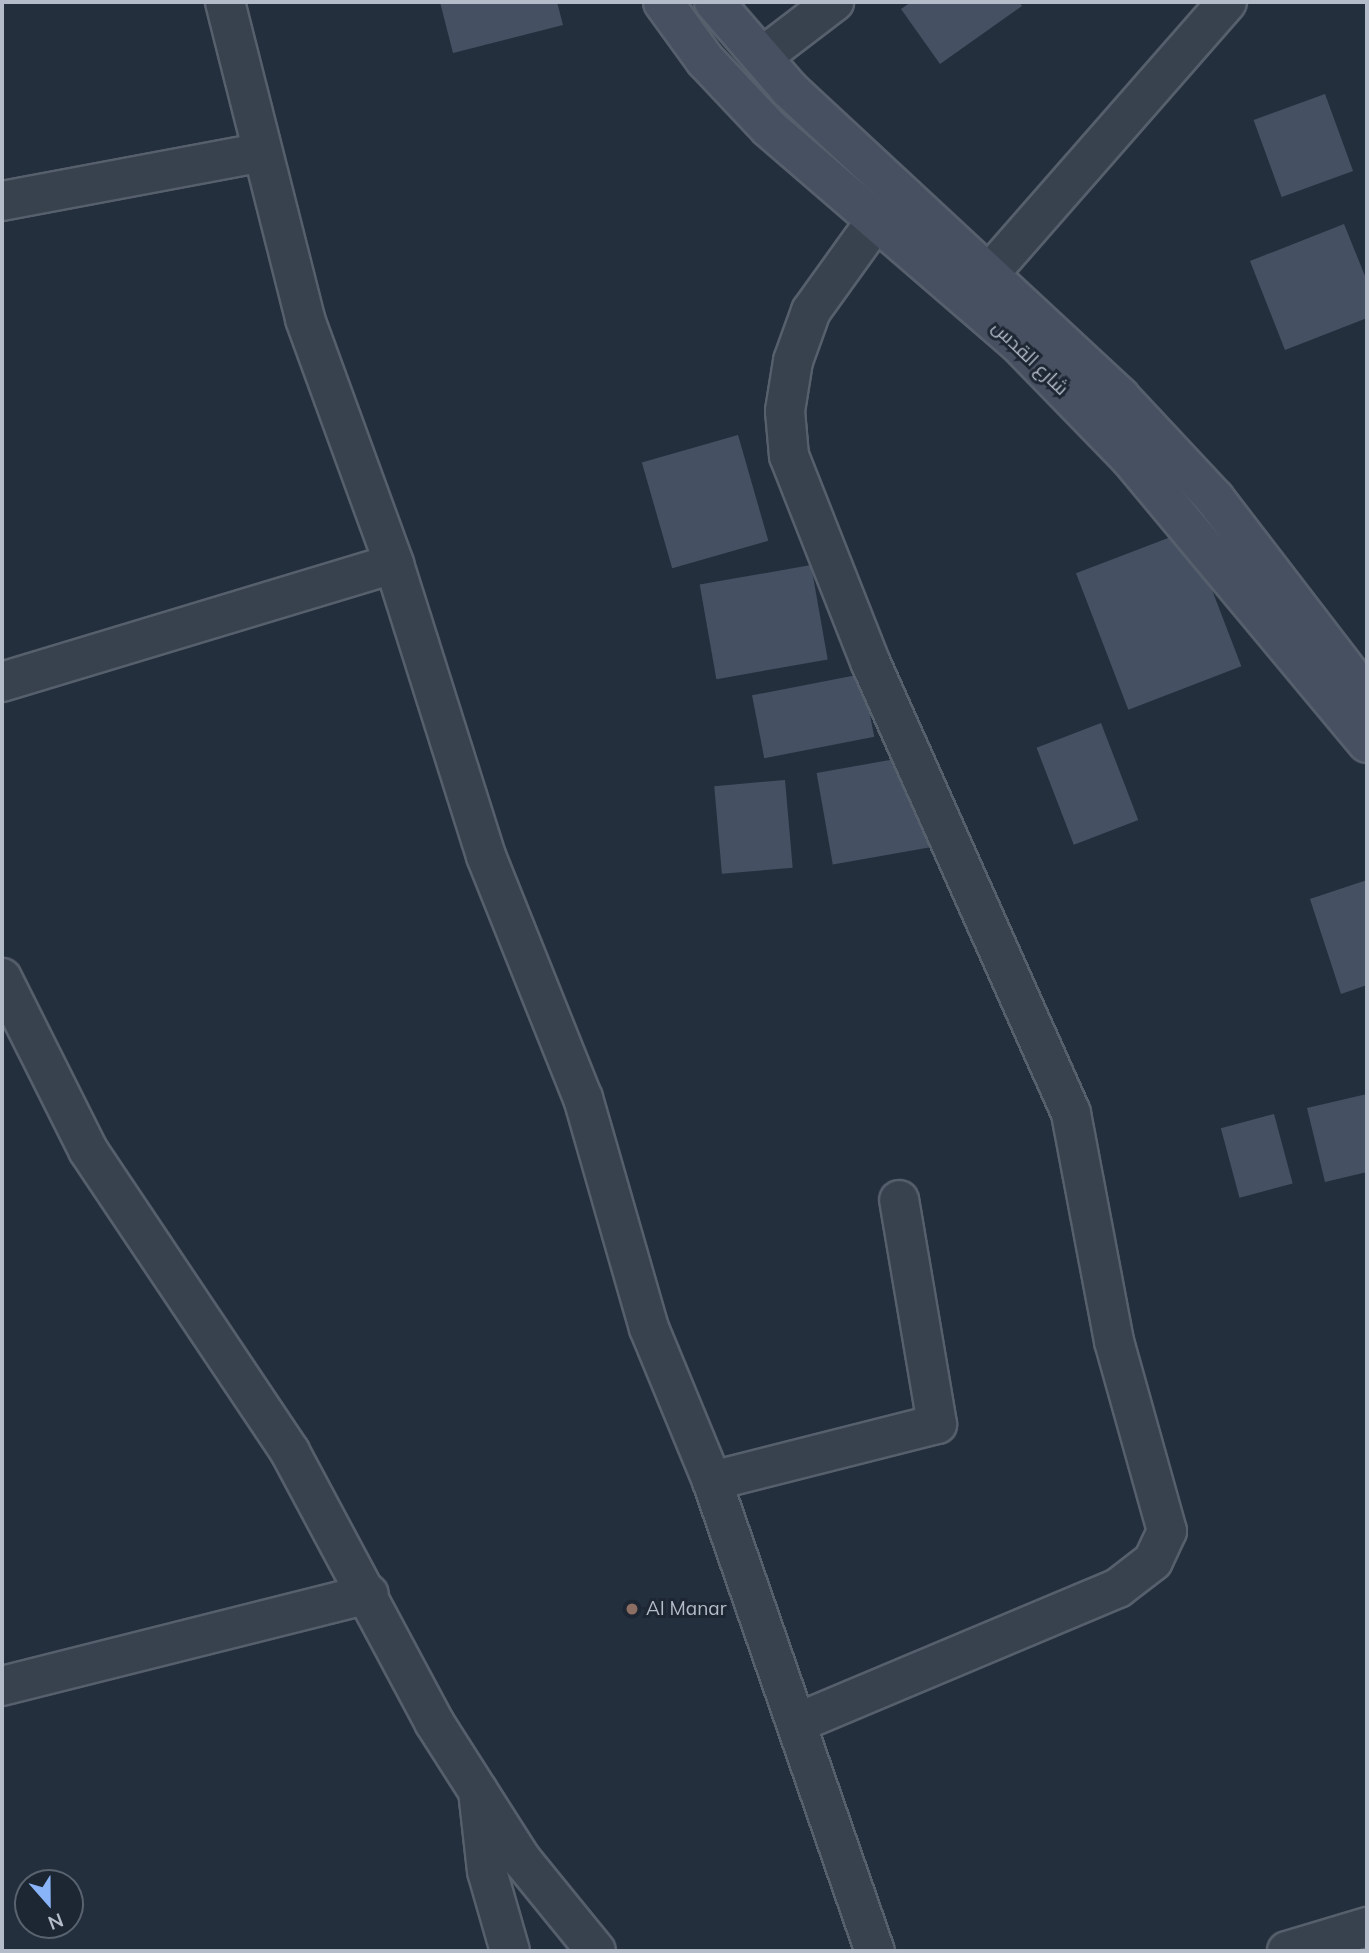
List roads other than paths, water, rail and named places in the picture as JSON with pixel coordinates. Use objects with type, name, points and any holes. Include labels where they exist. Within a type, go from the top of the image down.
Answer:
[{"type":"main road","name":"شارع القدس","points":[[663,2],[705,60],[769,128],[1020,345],[1129,457],[1367,743]]},
{"type":"main road","name":"شارع القدس","points":[[714,2],[762,57],[989,274],[1215,499],[1367,696]]},
{"type":"street","points":[[225,2],[258,153],[305,319],[394,564],[486,856],[583,1098],[649,1328],[712,1481],[875,1951]]},
{"type":"street","points":[[762,57],[834,2]]},
{"type":"street","points":[[989,274],[1227,2]]},
{"type":"street","points":[[2,201],[258,153]]},
{"type":"street","points":[[797,1723],[1118,1588],[1153,1561],[1167,1531],[1114,1341],[1072,1113],[871,664],[789,456],[785,411],[793,360],[811,311],[877,219]]},
{"type":"street","points":[[2,682],[394,564]]},
{"type":"street","points":[[2,978],[88,1150],[290,1452],[369,1594],[434,1722],[522,1860],[596,1951]]},
{"type":"street","points":[[712,1481],[937,1424],[899,1200]]},
{"type":"street","points":[[2,1686],[369,1594]]},
{"type":"street","points":[[478,1791],[488,1871],[510,1951]]},
{"type":"street","points":[[1287,1951],[1367,1927]]},
{"type":"place","name":"Al Manar","points":[[632,1609]]}]
